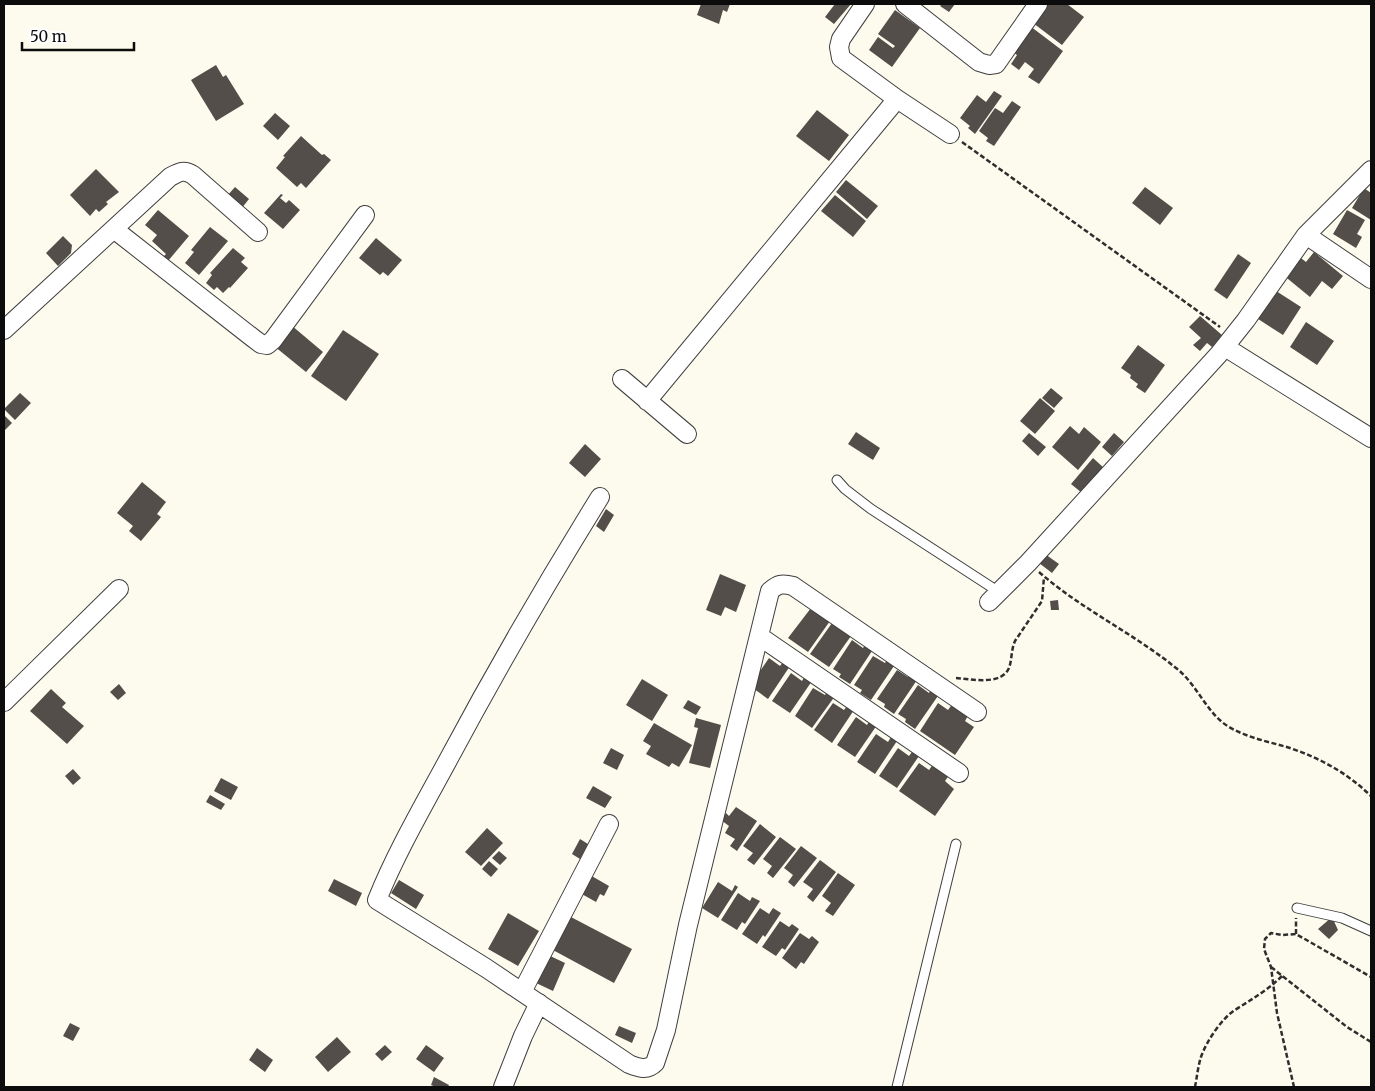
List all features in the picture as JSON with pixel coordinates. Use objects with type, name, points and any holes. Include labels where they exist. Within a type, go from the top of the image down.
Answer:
[{"type":"street","points":[[865,4],[841,39],[839,47],[841,58],[897,99],[950,134]]},
{"type":"street","points":[[905,4],[965,52],[979,62],[989,65],[996,64],[1038,4]]},
{"type":"street","points":[[647,401],[897,99]]},
{"type":"street","points":[[994,597],[1028,563],[1230,342],[1306,235],[1371,170]]},
{"type":"street","points":[[4,330],[170,177],[179,172],[187,171],[258,232]]},
{"type":"street","points":[[114,230],[253,338],[261,344],[267,345],[273,340],[365,215]]},
{"type":"street","points":[[1306,235],[1371,279]]},
{"type":"street","points":[[1230,342],[1371,438]]},
{"type":"street","points":[[622,379],[687,434]]},
{"type":"street","points":[[600,497],[538,598],[459,739],[390,870],[377,900],[636,1067],[644,1069],[656,1063],[666,1030],[688,925],[770,591],[778,584],[793,586],[977,712]]},
{"type":"street","points":[[4,702],[119,589]]},
{"type":"street","points":[[759,636],[959,772]]},
{"type":"street","points":[[522,992],[610,824]]},
{"type":"street","points":[[502,1087],[539,1003]]},
{"type":"lane","points":[[837,480],[845,490],[994,597]]},
{"type":"lane","points":[[898,1087],[956,844]]},
{"type":"lane","points":[[1297,908],[1342,918],[1371,931]]},
{"type":"path","points":[[950,134],[1230,342]]},
{"type":"path","points":[[1028,563],[1064,593],[1175,667],[1189,679],[1208,707],[1222,722],[1237,731],[1327,762],[1371,796]]},
{"type":"path","points":[[951,677],[984,680],[999,678],[1006,673],[1015,641],[1042,601],[1044,577]]},
{"type":"path","points":[[1294,1087],[1277,1013],[1271,967],[1264,948],[1263,942],[1265,939],[1271,932],[1282,935],[1296,934],[1371,977]]},
{"type":"path","points":[[1271,967],[1347,1027],[1371,1042]]},
{"type":"path","points":[[1195,1087],[1201,1057],[1216,1030],[1234,1010],[1243,1006],[1282,976]]},
{"type":"building","points":[[701,4],[730,4],[727,12],[723,10],[719,24],[697,15]]},
{"type":"building","points":[[835,4],[851,4],[834,24],[825,17]]},
{"type":"building","points":[[942,4],[955,4],[949,12],[940,6]]},
{"type":"building","points":[[1047,4],[1067,4],[1084,17],[1062,45],[1033,23]]},
{"type":"building","points":[[895,10],[920,28],[892,67],[869,50],[878,37],[893,48],[895,46],[878,34]]},
{"type":"building","points":[[1030,26],[1063,51],[1039,84],[1028,77],[1034,69],[1025,62],[1019,70],[1011,64],[1017,55],[1010,50]]},
{"type":"building","points":[[216,65],[223,77],[226,75],[244,104],[216,121],[191,80]]},
{"type":"building","points":[[994,91],[1002,96],[975,134],[968,128],[970,126],[960,118],[977,95],[986,102]]},
{"type":"building","points":[[1012,101],[1021,107],[994,146],[986,141],[988,138],[979,131],[995,108],[1003,113]]},
{"type":"building","points":[[817,110],[849,135],[829,161],[796,136]]},
{"type":"building","points":[[275,113],[290,126],[278,140],[263,126]]},
{"type":"building","points":[[301,136],[322,155],[324,154],[331,160],[306,188],[301,183],[297,187],[276,168],[285,157],[283,156]]},
{"type":"building","points":[[96,169],[119,192],[106,202],[108,204],[99,212],[96,209],[90,216],[70,195]]},
{"type":"building","points":[[846,180],[878,206],[867,219],[836,192]]},
{"type":"building","points":[[235,187],[249,199],[241,209],[227,196]]},
{"type":"building","points":[[1145,187],[1173,208],[1160,225],[1132,203]]},
{"type":"building","points":[[1364,188],[1371,193],[1371,220],[1352,208]]},
{"type":"building","points":[[281,194],[283,195],[280,198],[286,203],[289,200],[300,210],[283,229],[264,213]]},
{"type":"building","points":[[835,195],[866,221],[853,237],[821,211]]},
{"type":"building","points":[[158,210],[189,236],[168,261],[163,257],[166,254],[152,241],[157,235],[145,225]]},
{"type":"building","points":[[1347,210],[1365,220],[1357,234],[1362,237],[1356,248],[1333,234]]},
{"type":"building","points":[[210,227],[228,241],[199,275],[185,263],[194,252],[191,250]]},
{"type":"building","points":[[63,236],[72,245],[71,253],[58,266],[46,253]]},
{"type":"building","points":[[376,238],[402,260],[388,276],[383,272],[380,275],[359,258]]},
{"type":"building","points":[[233,248],[245,258],[241,262],[248,268],[223,293],[217,287],[214,290],[206,283],[212,275],[210,273]]},
{"type":"building","points":[[1314,252],[1343,276],[1332,289],[1322,281],[1310,297],[1282,274],[1297,255],[1306,262]]},
{"type":"building","points":[[1238,254],[1251,263],[1227,299],[1214,290]]},
{"type":"building","points":[[1273,289],[1301,307],[1283,335],[1255,317]]},
{"type":"building","points":[[1200,316],[1222,335],[1212,347],[1207,343],[1200,351],[1193,345],[1201,338],[1189,327]]},
{"type":"building","points":[[1306,322],[1334,341],[1317,365],[1290,347]]},
{"type":"building","points":[[291,325],[323,352],[306,372],[274,346]]},
{"type":"building","points":[[343,330],[379,354],[346,401],[311,376]]},
{"type":"building","points":[[1138,345],[1165,365],[1145,393],[1136,387],[1138,384],[1130,378],[1131,375],[1121,368]]},
{"type":"building","points":[[1051,388],[1063,398],[1054,408],[1042,398]]},
{"type":"building","points":[[20,393],[31,403],[15,420],[4,409]]},
{"type":"building","points":[[1040,398],[1055,411],[1035,434],[1020,421]]},
{"type":"building","points":[[4,415],[12,423],[4,431]]},
{"type":"building","points":[[1070,426],[1079,434],[1084,427],[1101,442],[1078,470],[1052,447]]},
{"type":"building","points":[[856,432],[880,448],[873,460],[848,444]]},
{"type":"building","points":[[1029,433],[1046,447],[1038,456],[1022,441]]},
{"type":"building","points":[[1114,433],[1124,442],[1112,456],[1102,447]]},
{"type":"building","points":[[585,444],[601,459],[585,477],[569,463]]},
{"type":"building","points":[[1093,458],[1104,468],[1082,493],[1071,484]]},
{"type":"building","points":[[142,482],[166,502],[157,514],[161,517],[141,541],[129,531],[133,526],[117,513]]},
{"type":"building","points":[[606,509],[614,515],[604,532],[596,526]]},
{"type":"building","points":[[1045,554],[1059,564],[1052,573],[1039,563]]},
{"type":"building","points":[[720,574],[746,585],[736,612],[725,607],[721,616],[706,610]]},
{"type":"building","points":[[1058,600],[1059,610],[1051,610],[1050,601]]},
{"type":"building","points":[[811,608],[830,621],[808,652],[788,638]]},
{"type":"building","points":[[832,623],[851,636],[829,667],[810,654]]},
{"type":"building","points":[[852,640],[863,648],[867,642],[874,648],[850,684],[839,677],[841,674],[833,669]]},
{"type":"building","points":[[873,656],[885,663],[888,658],[896,663],[871,700],[860,693],[862,690],[854,685]]},
{"type":"building","points":[[769,658],[780,666],[783,662],[790,666],[768,699],[750,686]]},
{"type":"building","points":[[897,670],[908,677],[912,672],[919,677],[894,714],[884,707],[885,704],[877,699]]},
{"type":"building","points":[[791,673],[802,681],[805,676],[812,681],[790,713],[772,701]]},
{"type":"building","points":[[642,679],[668,695],[652,721],[626,705]]},
{"type":"building","points":[[119,684],[126,693],[118,700],[110,692]]},
{"type":"building","points":[[918,685],[929,693],[932,687],[940,693],[915,729],[905,722],[906,719],[898,714]]},
{"type":"building","points":[[813,688],[825,695],[828,691],[835,696],[812,728],[795,716]]},
{"type":"building","points":[[51,689],[66,703],[62,707],[84,726],[67,744],[30,711]]},
{"type":"building","points":[[688,700],[701,707],[696,715],[683,708]]},
{"type":"building","points":[[833,703],[844,710],[847,706],[854,710],[832,743],[814,730]]},
{"type":"building","points":[[938,703],[948,710],[953,703],[969,714],[965,721],[974,727],[955,755],[920,731]]},
{"type":"building","points":[[856,717],[867,725],[870,720],[877,725],[855,757],[837,745]]},
{"type":"building","points":[[696,718],[721,725],[710,768],[689,763],[698,728],[694,727]]},
{"type":"building","points":[[654,723],[692,745],[679,767],[672,763],[669,767],[646,754],[651,746],[643,741]]},
{"type":"building","points":[[876,734],[888,742],[891,737],[897,741],[875,774],[857,762]]},
{"type":"building","points":[[611,748],[624,755],[617,770],[603,763]]},
{"type":"building","points":[[898,748],[909,756],[912,752],[919,756],[897,788],[879,776]]},
{"type":"building","points":[[919,763],[929,770],[934,763],[950,774],[945,781],[954,789],[935,816],[899,791]]},
{"type":"building","points":[[73,769],[81,778],[73,785],[65,776]]},
{"type":"building","points":[[221,778],[238,787],[231,800],[214,791]]},
{"type":"building","points":[[593,786],[612,797],[605,808],[586,798]]},
{"type":"building","points":[[210,795],[225,804],[221,810],[206,802]]},
{"type":"building","points":[[736,807],[757,821],[737,851],[730,846],[735,839],[725,833],[729,826],[721,820],[726,813],[729,816]]},
{"type":"building","points":[[760,824],[776,837],[754,865],[747,860],[753,853],[743,846]]},
{"type":"building","points":[[487,828],[503,843],[481,866],[465,852]]},
{"type":"building","points":[[780,837],[796,849],[773,878],[767,873],[772,866],[763,859]]},
{"type":"building","points":[[580,839],[588,844],[580,859],[572,854]]},
{"type":"building","points":[[801,846],[817,858],[794,887],[788,882],[793,875],[784,868]]},
{"type":"building","points":[[499,851],[507,858],[500,865],[492,858]]},
{"type":"building","points":[[820,860],[836,872],[813,902],[807,897],[813,889],[803,882]]},
{"type":"building","points":[[489,861],[498,869],[491,877],[482,869]]},
{"type":"building","points":[[838,873],[855,885],[833,916],[825,911],[831,903],[822,896]]},
{"type":"building","points":[[590,875],[609,886],[604,896],[600,894],[596,902],[580,893]]},
{"type":"building","points":[[334,879],[362,893],[356,906],[328,891]]},
{"type":"building","points":[[399,880],[424,895],[416,909],[391,893]]},
{"type":"building","points":[[718,882],[732,891],[735,885],[738,887],[718,918],[702,908]]},
{"type":"building","points":[[738,893],[750,901],[752,897],[760,901],[745,924],[742,922],[737,930],[721,920]]},
{"type":"building","points":[[760,908],[769,914],[773,908],[781,913],[765,937],[763,935],[757,944],[742,934]]},
{"type":"building","points":[[508,913],[539,931],[518,966],[488,949]]},
{"type":"building","points":[[569,916],[632,949],[614,983],[551,949]]},
{"type":"building","points":[[1332,917],[1338,930],[1329,939],[1318,929]]},
{"type":"building","points":[[780,921],[789,927],[792,924],[799,929],[785,950],[782,948],[776,956],[762,947]]},
{"type":"building","points":[[800,933],[809,939],[812,936],[819,942],[804,964],[801,962],[796,969],[782,958]]},
{"type":"building","points":[[546,954],[565,963],[553,991],[534,982]]},
{"type":"building","points":[[70,1023],[80,1028],[73,1041],[63,1036]]},
{"type":"building","points":[[619,1026],[636,1033],[632,1043],[615,1035]]},
{"type":"building","points":[[337,1037],[351,1052],[328,1072],[315,1057]]},
{"type":"building","points":[[385,1045],[392,1052],[382,1061],[375,1054]]},
{"type":"building","points":[[426,1045],[444,1058],[434,1072],[416,1059]]},
{"type":"building","points":[[257,1048],[273,1060],[265,1072],[249,1060]]},
{"type":"building","points":[[434,1077],[449,1085],[448,1087],[431,1085]]}]
